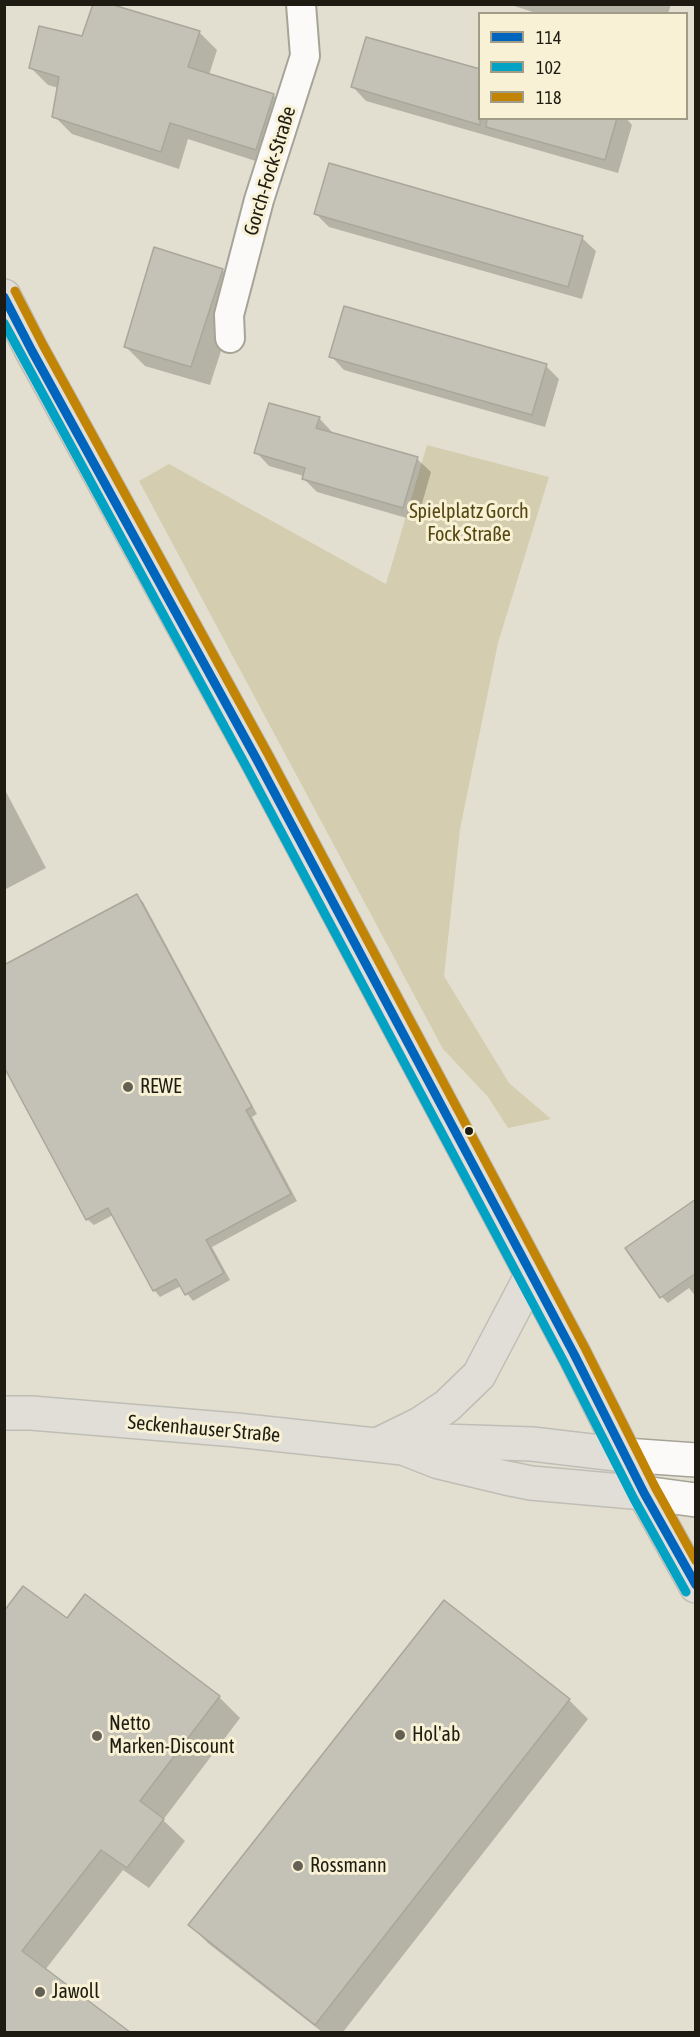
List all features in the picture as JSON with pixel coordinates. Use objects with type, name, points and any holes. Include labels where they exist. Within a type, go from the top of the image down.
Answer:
[{"type":"main road","points":[[4,296],[262,770],[574,1354],[644,1493],[696,1586]]},
{"type":"main road","points":[[390,1447],[447,1406],[479,1375],[531,1276]]},
{"type":"main road","name":"Seckenhauser Straße","points":[[4,1413],[31,1413],[236,1430],[390,1447]]},
{"type":"main road","points":[[390,1447],[442,1441],[532,1444],[625,1455],[696,1460]]},
{"type":"main road","points":[[390,1447],[439,1462],[531,1483],[696,1500]]},
{"type":"street","name":"Gorch-Fock-Straße","points":[[230,338],[229,315],[257,211],[305,56],[301,4]]},
{"type":"green space","name":"Spielplatz Gorch Fock Straße","points":[[427,445],[549,477],[498,643],[460,829],[444,976],[509,1083],[551,1119],[508,1128],[488,1097],[443,1049],[139,481],[169,464],[386,584]]},
{"type":"building","points":[[93,4],[110,4],[200,31],[188,67],[274,94],[256,150],[170,123],[161,152],[52,117],[59,77],[29,68],[39,26],[82,36]]},
{"type":"building","points":[[366,37],[478,68],[478,120],[480,120],[480,125],[351,87]]},
{"type":"building","points":[[487,120],[616,120],[605,160],[486,127]]},
{"type":"building","points":[[329,163],[583,236],[568,287],[314,214]]},
{"type":"building","points":[[154,247],[223,269],[191,367],[124,347]]},
{"type":"building","points":[[344,306],[547,364],[532,415],[329,357]]},
{"type":"building","points":[[269,403],[320,417],[316,428],[418,457],[403,508],[302,479],[305,468],[254,453]]},
{"type":"building","name":"REWE","points":[[137,894],[252,1107],[246,1110],[291,1194],[206,1240],[224,1273],[185,1295],[176,1279],[153,1291],[108,1208],[86,1220],[4,1067],[4,965]]},
{"type":"building","points":[[696,1199],[696,1273],[660,1298],[625,1248]]},
{"type":"building","name":"Netto Marken-Discount","points":[[23,1586],[67,1618],[85,1594],[220,1696],[140,1801],[164,1819],[127,1868],[101,1850],[22,1951],[130,2032],[4,2032],[4,1611]]},
{"type":"building","points":[[444,1600],[570,1699],[315,2025],[188,1925]]},
{"type":"transit line","name":"118","points":[[15,291],[268,754],[696,1561]]},
{"type":"transit line","name":"114","points":[[4,297],[257,760],[574,1354],[644,1493],[696,1585]]},
{"type":"transit line","name":"102","points":[[4,323],[246,766],[563,1360],[634,1499],[686,1592]]},
{"type":"place","name":"REWE","points":[[128,1087]]},
{"type":"place","name":"Hol'ab","points":[[400,1735]]},
{"type":"place","name":"Netto Marken-Discount","points":[[97,1736]]},
{"type":"place","name":"Rossmann","points":[[298,1866]]},
{"type":"place","name":"Jawoll","points":[[40,1992]]}]
